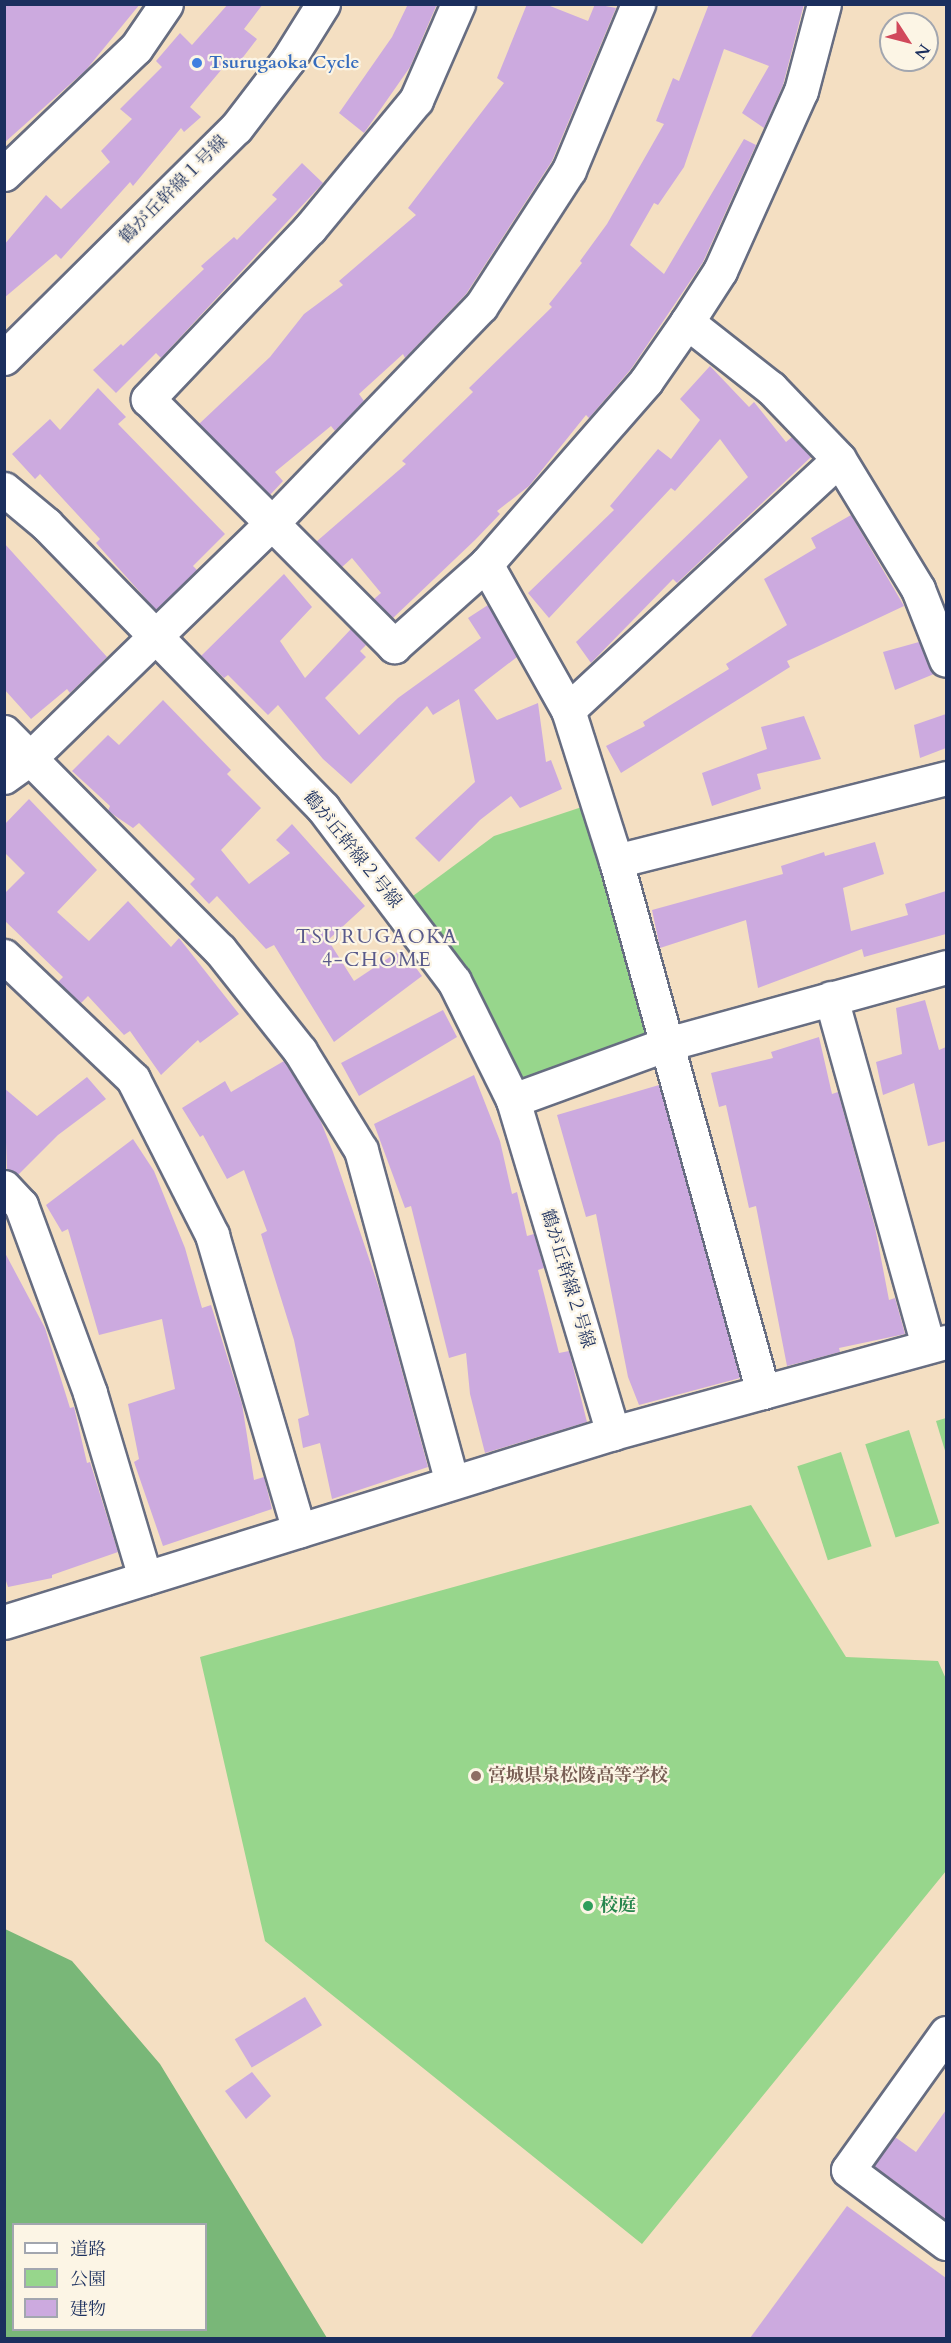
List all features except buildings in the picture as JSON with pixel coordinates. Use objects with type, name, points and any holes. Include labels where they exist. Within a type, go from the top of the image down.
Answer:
[{"type":"street","points":[[4,174],[136,48],[166,4]]},
{"type":"street","name":"鶴が丘幹線１号線","points":[[4,358],[236,128],[288,60],[323,4]]},
{"type":"street","points":[[458,4],[416,100],[310,228],[148,399],[394,645],[486,564],[646,381],[687,322],[720,271],[801,91],[824,4]]},
{"type":"street","points":[[17,768],[272,523],[481,306],[569,170],[638,4]]},
{"type":"street","points":[[687,322],[771,388],[839,459],[918,589],[946,660]]},
{"type":"street","points":[[568,710],[839,459]]},
{"type":"street","name":"鶴が丘幹線２号線","points":[[4,489],[46,524],[154,638],[323,808],[454,981],[513,1100],[613,1432]]},
{"type":"street","points":[[486,564],[568,710],[616,861],[763,1392]]},
{"type":"street","points":[[4,732],[17,768],[220,950],[300,1052],[361,1150],[453,1482]]},
{"type":"street","points":[[616,861],[946,778]]},
{"type":"street","points":[[4,956],[133,1079],[212,1235],[299,1530]]},
{"type":"street","points":[[513,1100],[667,1044],[946,966]]},
{"type":"street","points":[[4,1622],[613,1432],[938,1344],[831,998]]},
{"type":"street","points":[[4,1187],[21,1205],[90,1393],[145,1578]]},
{"type":"street","points":[[946,2033],[848,2170],[946,2243]]},
{"type":"green space","points":[[597,802],[667,1044],[513,1100],[398,907],[494,836]]},
{"type":"green space","points":[[946,1418],[946,1454],[936,1421]]},
{"type":"green space","points":[[909,1430],[939,1523],[896,1537],[865,1444]]},
{"type":"green space","points":[[841,1452],[872,1546],[828,1560],[797,1466]]},
{"type":"green space","name":"校庭","points":[[751,1505],[846,1657],[938,1661],[946,1679],[946,1871],[642,2244],[265,1941],[200,1657]]},
{"type":"green space","points":[[5,1929],[72,1961],[160,2064],[327,2338],[5,2338]]},
{"type":"place","name":"Tsurugaoka Cycle","points":[[197,63]]},
{"type":"place","name":"宮城県泉松陵高等学校","points":[[476,1776]]},
{"type":"place","name":"校庭","points":[[588,1906]]},
{"type":"district","name":"TSURUGAOKA 4-CHOME","points":[[377,948]]}]
